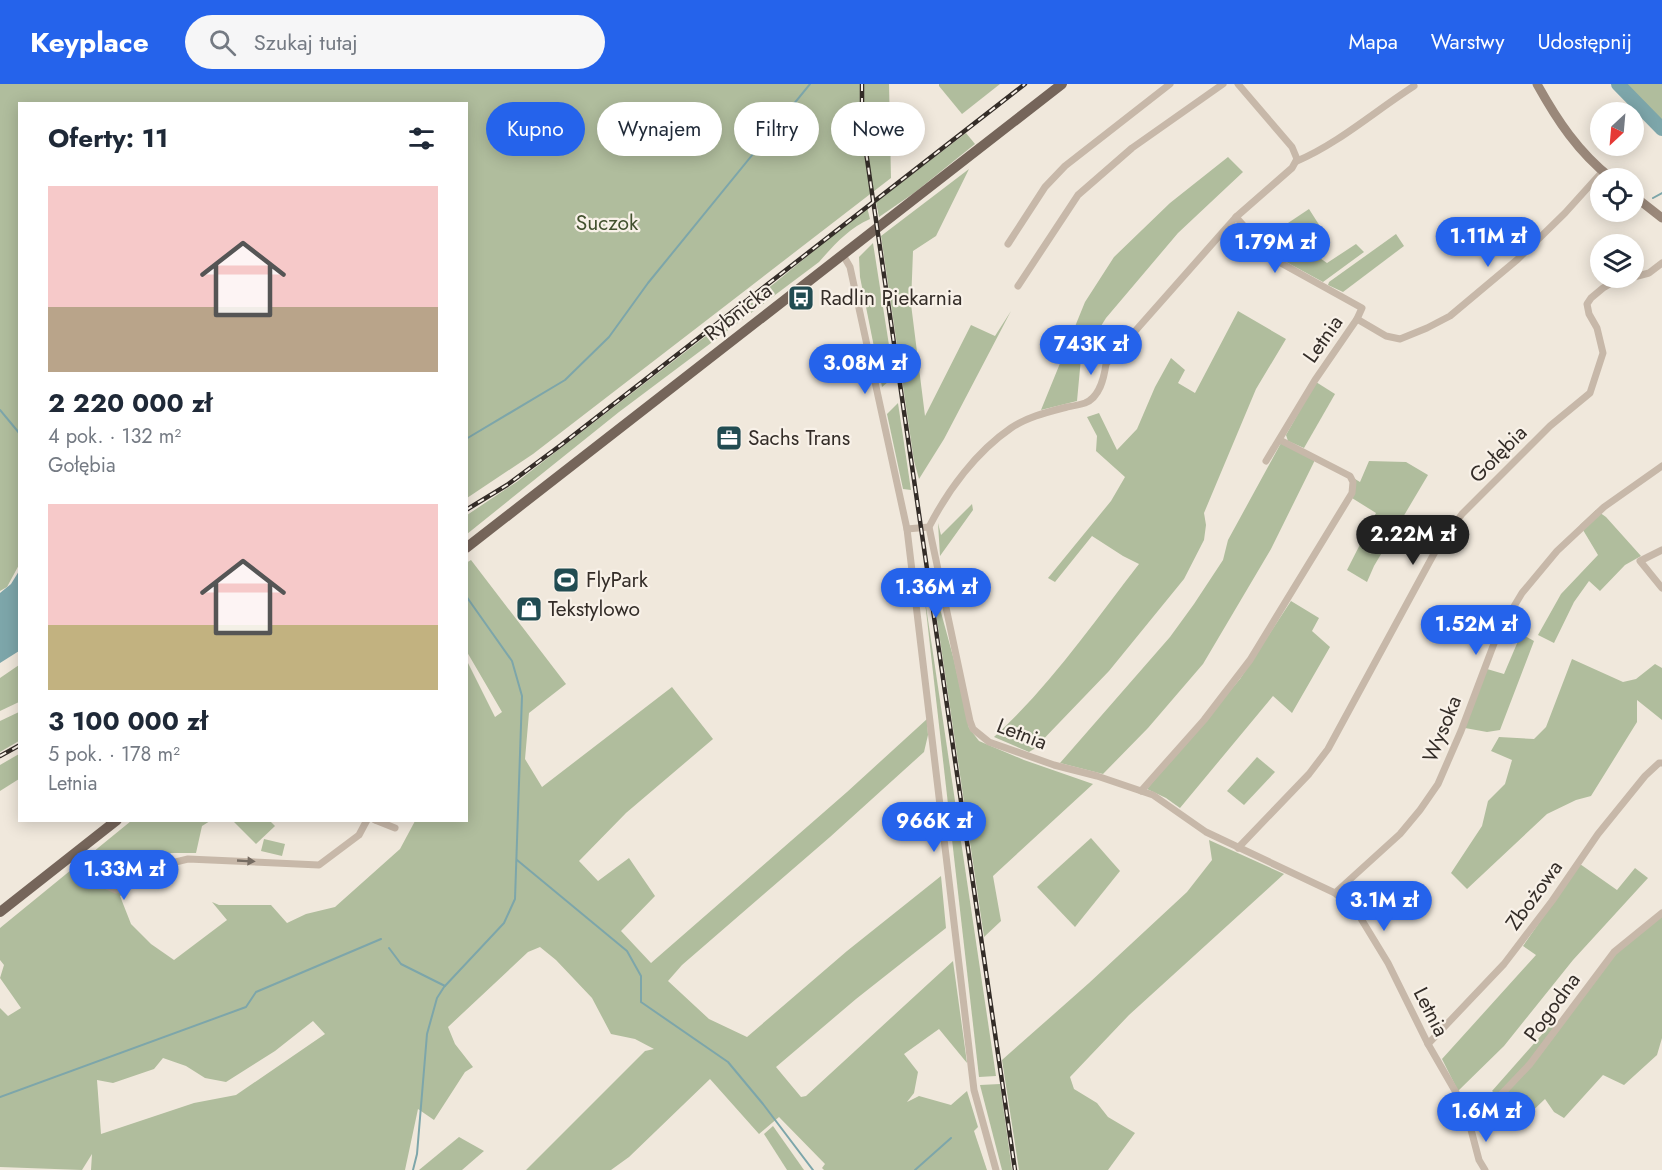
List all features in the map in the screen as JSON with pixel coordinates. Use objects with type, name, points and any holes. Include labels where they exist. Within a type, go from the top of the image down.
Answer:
[{"type":"main road","name":"Rybnicka","points":[[468,546],[1062,84]]},
{"type":"main road","points":[[0,912],[114,822]]},
{"type":"street","points":[[1008,244],[1045,187],[1065,166],[1170,84]]},
{"type":"street","points":[[1018,286],[1078,195],[1132,148],[1223,84]]},
{"type":"street","points":[[1238,84],[1292,147],[1297,161]]},
{"type":"street","points":[[1537,84],[1557,120],[1573,142],[1598,168]]},
{"type":"street","points":[[907,529],[929,527],[936,512],[979,454],[1013,427],[1032,418],[1087,403],[1100,388],[1106,364],[1236,217],[1297,161],[1362,123],[1414,86]]},
{"type":"street","points":[[1357,319],[1386,336],[1400,339],[1450,316],[1518,259],[1590,185]]},
{"type":"street","points":[[1644,204],[1662,218]]},
{"type":"street","name":"Letnia","points":[[1236,217],[1265,250],[1279,262],[1362,308],[1266,461]]},
{"type":"street","points":[[843,255],[850,267],[907,529],[974,1090],[996,1170]]},
{"type":"street","name":"Gołębia","points":[[1644,274],[1662,263]]},
{"type":"street","name":"Gołębia","points":[[1238,848],[1309,774],[1328,749],[1436,550],[1462,514],[1535,440],[1590,393],[1603,353],[1597,328],[1589,314],[1587,304],[1603,288]]},
{"type":"street","points":[[1141,791],[1204,720],[1250,660],[1352,493],[1353,482],[1350,477],[1280,440]]},
{"type":"street","name":"Wysoka","points":[[1335,893],[1400,834],[1420,810],[1437,784],[1461,730],[1498,633],[1522,593],[1557,551],[1604,507],[1662,466]]},
{"type":"street","name":"Letnia","points":[[929,527],[973,729],[989,742],[1054,765],[1097,776],[1153,795],[1206,832],[1335,893],[1360,916],[1388,963],[1428,1044],[1458,1096],[1485,1170]]},
{"type":"street","points":[[1662,550],[1640,561],[1662,588]]},
{"type":"street","name":"Zbożowa","points":[[1428,1044],[1504,964],[1552,901],[1598,834],[1645,776],[1659,763],[1662,763]]},
{"type":"street","points":[[77,852],[107,886],[116,890],[124,888],[159,866],[188,859],[319,865],[361,834],[366,822]]},
{"type":"street","points":[[380,822],[395,828]]},
{"type":"street","name":"Pogodna","points":[[1469,1122],[1493,1102],[1530,1064],[1614,952],[1662,913]]},
{"type":"green space","name":"Suczok","points":[[0,84],[889,84],[889,102],[831,102],[831,156],[891,156],[891,178],[533,454],[468,497],[468,102],[18,102],[18,567],[7,587],[0,591]]},
{"type":"green space","points":[[939,84],[1000,84],[962,114]]},
{"type":"green space","points":[[1624,84],[1662,84],[1662,125],[1644,106],[1644,102],[1641,102]]},
{"type":"green space","points":[[966,133],[975,144],[914,193],[879,217],[876,202]]},
{"type":"green space","points":[[1228,157],[1243,172],[1178,233],[1106,318],[1081,358],[1077,401],[1041,410],[1085,302],[1114,257],[1170,203]]},
{"type":"green space","points":[[969,169],[936,236],[913,251],[911,304],[925,416],[971,325],[995,336],[1011,311],[944,439],[919,479],[914,461],[881,236]]},
{"type":"green space","points":[[867,207],[870,219],[849,232],[819,262],[619,412],[468,533],[468,514],[518,481],[776,282]]},
{"type":"green space","points":[[1309,209],[1323,231],[1304,247],[1327,263],[1356,244],[1364,252],[1323,282],[1277,257],[1261,241]]},
{"type":"green space","points":[[1396,234],[1404,246],[1343,292],[1328,285],[1329,282]]},
{"type":"green space","points":[[873,243],[894,377],[882,387],[860,277],[859,257]]},
{"type":"green space","points":[[1238,311],[1286,339],[1256,389],[1204,513],[1206,525],[1204,540],[1184,579],[1109,671],[1034,749],[1029,752],[994,737],[1034,697],[1139,564],[1092,536],[1055,582],[1048,578],[1111,501],[1125,477],[1096,451],[1097,436],[1087,417],[1099,413],[1117,450],[1137,429],[1155,387],[1171,358],[1185,370],[1178,383],[1195,393]]},
{"type":"green space","points":[[1316,382],[1335,394],[1304,448],[1288,441],[1286,435]]},
{"type":"green space","points":[[898,403],[911,490],[903,489],[887,414]]},
{"type":"green space","points":[[1281,443],[1314,459],[1314,462],[1271,549],[1203,664],[1148,728],[1103,774],[1060,763],[1170,637],[1194,604],[1223,560],[1228,540]]},
{"type":"green space","points":[[1369,461],[1406,462],[1428,475],[1374,566],[1367,582],[1347,570],[1376,513],[1352,498],[1355,479],[1360,482]]},
{"type":"green space","points":[[972,504],[973,510],[940,556],[938,523],[941,535]]},
{"type":"green space","points":[[1596,510],[1606,517],[1641,556],[1625,565],[1600,591],[1589,581],[1574,602],[1554,643],[1538,635],[1561,594],[1598,555],[1580,525]]},
{"type":"green space","points":[[471,560],[566,684],[529,713],[525,759],[542,787],[672,687],[713,739],[626,813],[579,861],[598,881],[629,858],[655,896],[621,931],[651,963],[927,719],[928,735],[924,752],[682,965],[668,981],[709,1019],[747,1037],[847,951],[941,876],[946,928],[856,999],[776,1067],[801,1097],[806,1096],[953,961],[967,1063],[939,1029],[904,1054],[918,1072],[914,1093],[907,1102],[919,1096],[951,1105],[967,1091],[978,1127],[974,1131],[987,1170],[824,1170],[822,1168],[825,1164],[779,1117],[759,1134],[710,1079],[629,1157],[611,1170],[526,1170],[645,1051],[654,1049],[635,1039],[611,1034],[592,998],[556,960],[540,947],[528,952],[448,1027],[455,1044],[473,1067],[465,1072],[434,1120],[418,1109],[405,1170],[91,1170],[92,1154],[82,1170],[0,1167],[0,1008],[8,1016],[21,1008],[0,978],[4,965],[0,960],[0,928],[130,822],[208,822],[202,826],[196,853],[168,853],[168,868],[160,870],[120,896],[131,924],[151,944],[174,960],[227,920],[212,902],[219,905],[271,905],[287,923],[306,914],[335,907],[400,849],[414,822],[468,822],[468,663],[495,717],[502,712],[468,654],[468,562]],"holes":[[[313,1021],[325,1034],[236,1095],[194,1103],[101,1134],[97,1080],[113,1083],[154,1069],[163,1058],[186,1066],[205,1078],[226,1082],[275,1051]]]},
{"type":"green space","points":[[930,572],[954,660],[969,728],[979,741],[1024,760],[1093,784],[993,876],[1001,921],[984,937]]},
{"type":"green space","points":[[924,593],[996,1076],[979,1077]]},
{"type":"green space","points":[[1291,601],[1319,618],[1312,631],[1330,647],[1292,713],[1273,696],[1180,808],[1147,789],[1240,679]]},
{"type":"green space","points":[[1521,634],[1534,641],[1500,730],[1487,732],[1465,728],[1487,669],[1504,674]]},
{"type":"green space","points":[[1572,659],[1623,682],[1636,679],[1655,664],[1662,668],[1662,720],[1637,700],[1637,722],[1591,796],[1576,800],[1547,814],[1467,889],[1451,873],[1482,826],[1488,801],[1505,784],[1512,760],[1491,751],[1499,737],[1534,739],[1546,727]]},
{"type":"green space","points":[[18,666],[18,702],[0,711],[0,678]]},
{"type":"green space","points":[[18,712],[18,742],[0,752],[0,721]]},
{"type":"green space","points":[[18,755],[18,780],[0,791],[0,765]]},
{"type":"green space","points":[[1257,757],[1275,772],[1244,805],[1227,791]]},
{"type":"green space","points":[[234,822],[271,822],[275,826],[256,844]]},
{"type":"green space","points":[[1091,838],[1120,871],[1075,927],[1037,887]]},
{"type":"green space","points":[[264,839],[285,844],[282,856],[261,851]]},
{"type":"green space","points":[[1209,840],[1284,874],[1129,1015],[1070,1077],[1074,1089],[1097,1103],[1108,1117],[1135,1133],[1108,1170],[1019,1170],[1002,1060],[1187,892],[1212,860]]},
{"type":"green space","points":[[1580,864],[1617,890],[1635,868],[1648,878],[1573,960],[1504,1046],[1458,1091],[1442,1059],[1536,955],[1523,946]]},
{"type":"green space","points":[[1662,916],[1662,1038],[1657,1055],[1624,1085],[1603,1075],[1564,1118],[1554,1112],[1545,1099],[1524,1119],[1492,1091],[1554,1021],[1560,1025],[1614,955]]},
{"type":"green space","points":[[1000,1084],[1012,1170],[1002,1170],[980,1085]]},
{"type":"green space","points":[[773,1126],[804,1170],[787,1170],[764,1134]]},
{"type":"green space","points":[[459,1137],[484,1151],[462,1170],[419,1170]]},
{"type":"water","points":[[18,573],[18,652],[0,663],[0,593],[11,584]]},
{"type":"waterway","points":[[468,438],[565,380],[609,337],[648,283],[810,84]]},
{"type":"waterway","points":[[1618,84],[1662,129]]},
{"type":"waterway","points":[[1653,198],[1662,193]]},
{"type":"waterway","points":[[0,410],[18,432]]},
{"type":"waterway","points":[[413,1170],[417,1154],[427,1034],[437,998],[444,987],[504,923],[515,899],[522,696],[512,661],[468,599]]},
{"type":"waterway","points":[[517,860],[627,951],[641,976],[641,1002],[728,1062],[813,1170]]},
{"type":"waterway","points":[[0,1097],[246,1007],[256,992],[381,939]]},
{"type":"waterway","points":[[389,948],[401,964],[445,986]]},
{"type":"waterway","points":[[915,1170],[951,1138]]},
{"type":"railway","points":[[862,84],[862,115],[866,152],[1015,1170]]},
{"type":"railway","points":[[468,509],[507,485],[561,445],[1025,84]]},
{"type":"railway","points":[[0,756],[18,746]]},
{"type":"place","name":"Radlin Piekarnia","points":[[801,298]]},
{"type":"place","name":"Sachs Trans","points":[[729,438]]},
{"type":"place","name":"FlyPark","points":[[566,580]]},
{"type":"place","name":"Tekstylowo","points":[[529,609]]}]
